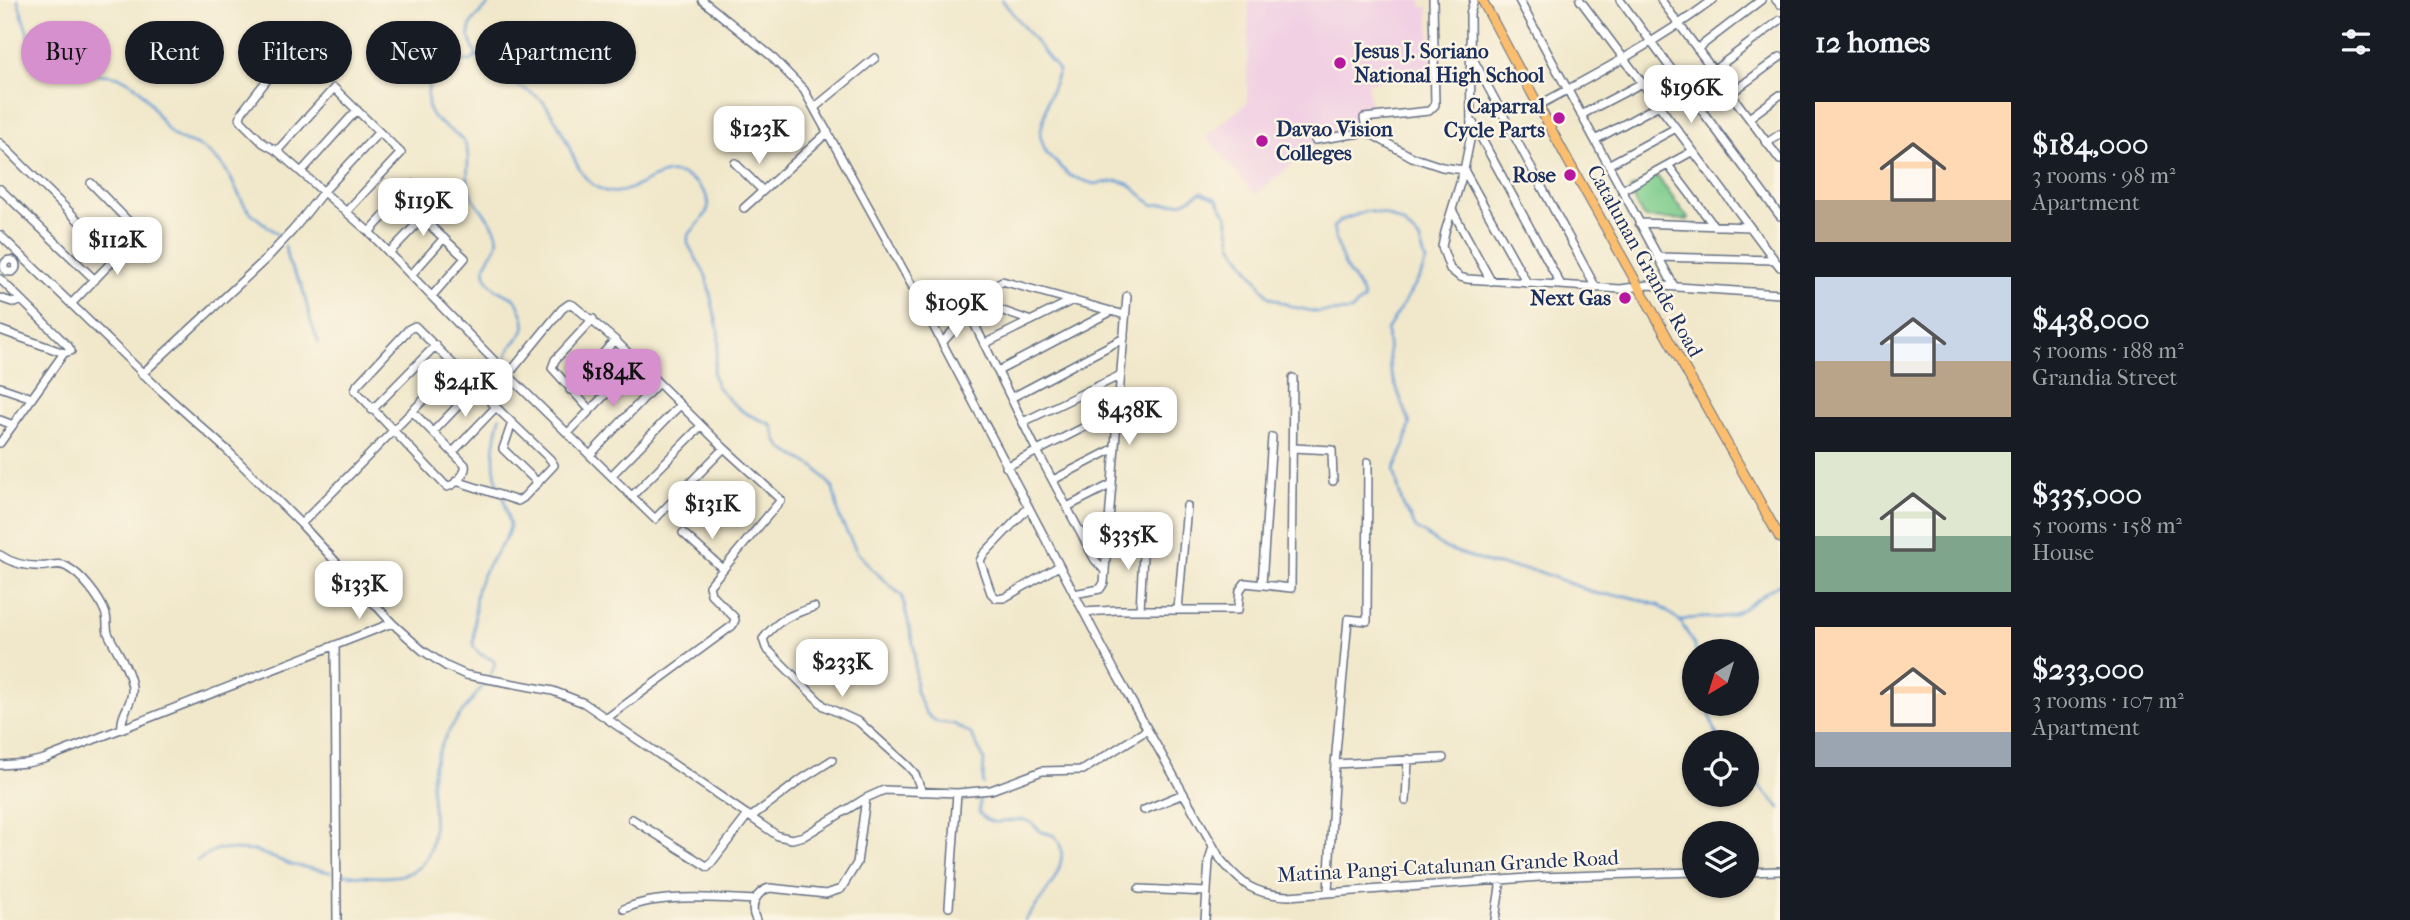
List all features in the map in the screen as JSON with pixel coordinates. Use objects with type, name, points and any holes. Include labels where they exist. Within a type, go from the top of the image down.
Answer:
[{"type":"main road","name":"Catalunan Grande Road","points":[[1482,0],[1780,538]]},
{"type":"street","name":"Matina Pangi-Catalunan Grande Road","points":[[702,0],[783,66],[804,90],[942,343],[1147,730],[1221,860],[1247,887],[1258,892],[1287,896],[1501,880],[1682,872]]},
{"type":"street","points":[[1367,132],[1364,118],[1429,111],[1435,105],[1433,0]]},
{"type":"street","points":[[1474,0],[1470,13],[1472,121],[1464,170],[1442,247],[1450,269],[1460,277],[1491,281],[1621,289],[1674,286],[1780,294]]},
{"type":"street","points":[[1519,0],[1674,286]]},
{"type":"street","points":[[1580,0],[1780,267]]},
{"type":"street","points":[[1620,0],[1780,216]]},
{"type":"street","points":[[1661,0],[1780,160]]},
{"type":"street","points":[[1539,105],[1624,60],[1713,0]]},
{"type":"street","points":[[1697,49],[1761,0]]},
{"type":"street","points":[[1776,0],[1780,4]]},
{"type":"street","points":[[1713,71],[1780,20]]},
{"type":"street","points":[[1470,54],[1596,288]]},
{"type":"street","points":[[1730,94],[1780,57]]},
{"type":"street","points":[[814,108],[875,58]]},
{"type":"street","points":[[1581,115],[1642,83]]},
{"type":"street","points":[[264,84],[240,118],[263,143],[276,151],[369,232],[654,519],[724,448]]},
{"type":"street","points":[[276,151],[334,88],[401,153],[346,212]]},
{"type":"street","points":[[1749,118],[1780,95]]},
{"type":"street","points":[[1595,140],[1659,105]]},
{"type":"street","points":[[301,172],[358,110]]},
{"type":"street","points":[[1472,121],[1562,285]]},
{"type":"street","points":[[1608,165],[1676,128]]},
{"type":"street","points":[[142,374],[266,259],[379,132]]},
{"type":"street","points":[[744,208],[828,132]]},
{"type":"street","points":[[1315,140],[1367,132],[1412,157],[1464,170],[1527,283]]},
{"type":"street","points":[[1768,144],[1780,134]]},
{"type":"street","points":[[0,144],[116,258]]},
{"type":"street","points":[[1622,190],[1693,151]]},
{"type":"street","points":[[735,163],[762,190]]},
{"type":"street","points":[[1668,165],[1714,226]]},
{"type":"street","points":[[71,304],[131,242],[135,234],[131,224],[91,183]]},
{"type":"street","points":[[369,232],[414,184]]},
{"type":"street","points":[[0,189],[95,280]]},
{"type":"street","points":[[389,253],[436,204]]},
{"type":"street","points":[[1452,210],[1491,281]]},
{"type":"street","points":[[422,218],[465,258],[432,296]]},
{"type":"street","points":[[1639,223],[1750,228]]},
{"type":"street","points":[[0,235],[9,263]]},
{"type":"street","points":[[411,275],[444,239]]},
{"type":"street","points":[[1658,257],[1774,260]]},
{"type":"street","points":[[9,263],[36,270],[142,374],[210,433],[301,524],[392,623],[422,650],[466,675],[553,691],[584,703],[778,836],[792,839],[804,836],[884,790],[957,793],[991,790],[1042,771],[1083,770],[1147,730]]},
{"type":"street","points":[[9,263],[36,270]]},
{"type":"street","points":[[0,279],[70,348],[69,353],[0,330]]},
{"type":"street","points":[[942,343],[999,282],[1125,314]]},
{"type":"street","points":[[1074,594],[1101,587],[1105,571],[1127,296]]},
{"type":"street","points":[[0,298],[15,303],[22,300]]},
{"type":"street","points":[[984,344],[1073,300]]},
{"type":"street","points":[[978,302],[1031,320]]},
{"type":"street","points":[[508,374],[565,305],[573,305],[593,319],[701,426],[781,500],[709,589],[734,617],[732,626],[607,718]]},
{"type":"street","points":[[998,371],[1112,311]]},
{"type":"street","points":[[969,313],[1052,480],[1095,560],[1105,571]]},
{"type":"street","points":[[590,410],[553,372],[552,365],[593,319]]},
{"type":"street","points":[[412,411],[466,467],[449,487],[356,393],[355,387],[409,329],[417,327],[553,462],[553,468],[538,484],[523,498],[514,500],[456,481]]},
{"type":"street","points":[[1011,398],[1124,338]]},
{"type":"street","points":[[570,390],[615,340]]},
{"type":"street","points":[[372,410],[436,345]]},
{"type":"street","points":[[0,443],[64,353]]},
{"type":"street","points":[[568,433],[637,362]]},
{"type":"street","points":[[301,524],[457,366]]},
{"type":"street","points":[[1023,422],[1121,375]]},
{"type":"street","points":[[1084,612],[1238,610],[1243,584],[1249,582],[1291,588],[1293,379]]},
{"type":"street","points":[[590,455],[657,383]]},
{"type":"street","points":[[0,387],[32,397]]},
{"type":"street","points":[[433,432],[476,387]]},
{"type":"street","points":[[611,476],[680,405]]},
{"type":"street","points":[[453,452],[496,407]]},
{"type":"street","points":[[1006,467],[1118,410]]},
{"type":"street","points":[[0,420],[13,425]]},
{"type":"street","points":[[512,423],[503,449],[538,484]]},
{"type":"street","points":[[632,496],[701,426]]},
{"type":"street","points":[[1262,584],[1272,437]]},
{"type":"street","points":[[1052,480],[1115,448]]},
{"type":"street","points":[[1293,448],[1332,450],[1333,481]]},
{"type":"street","points":[[1328,892],[1335,764],[1348,619],[1367,621],[1368,462]]},
{"type":"street","points":[[1067,507],[1112,484]]},
{"type":"street","points":[[1178,609],[1187,506]]},
{"type":"street","points":[[1028,508],[983,555],[981,567],[991,593],[996,598],[1004,598],[1059,566]]},
{"type":"street","points":[[683,533],[723,569]]},
{"type":"street","points":[[1140,610],[1144,535]]},
{"type":"street","points":[[0,555],[19,564],[63,565],[69,568],[102,606],[106,614],[108,633],[124,663],[132,687],[132,696],[122,717],[122,728]]},
{"type":"street","points":[[814,607],[788,615],[770,629],[763,639],[766,648],[824,706],[859,722],[908,766],[915,774],[922,792]]},
{"type":"street","points":[[0,765],[27,764],[44,759],[392,623]]},
{"type":"street","points":[[335,645],[337,920]]},
{"type":"street","points":[[1335,764],[1443,758]]},
{"type":"street","points":[[1406,801],[1408,759]]},
{"type":"street","points":[[632,819],[708,867],[750,816],[832,760]]},
{"type":"street","points":[[948,907],[957,793]]},
{"type":"street","points":[[1144,810],[1183,794]]},
{"type":"street","points":[[756,920],[753,914],[755,900],[760,892],[770,888],[826,894],[841,889],[857,863],[866,798]]},
{"type":"street","points":[[1205,920],[1213,846]]},
{"type":"street","points":[[1759,872],[1780,871]]},
{"type":"street","points":[[1495,920],[1501,880]]},
{"type":"street","points":[[1139,889],[1207,892]]},
{"type":"street","points":[[624,909],[639,903],[695,898],[755,900]]},
{"type":"shaded area","points":[[1249,0],[1422,0],[1422,7],[1428,7],[1433,73],[1367,83],[1372,114],[1358,116],[1360,128],[1314,136],[1315,145],[1255,195],[1206,136],[1247,103]]},
{"type":"green space","points":[[1657,176],[1688,220],[1645,218],[1642,215],[1630,189]]},
{"type":"waterway","points":[[18,0],[31,43],[44,64],[62,74],[108,75],[119,77],[137,87],[170,132],[204,149],[219,162],[246,207],[278,235]]},
{"type":"waterway","points":[[475,53],[470,39],[470,27],[491,0]]},
{"type":"waterway","points":[[1002,0],[1059,71],[1048,99],[1040,135],[1046,153],[1070,176],[1094,184],[1118,181],[1129,184],[1153,205],[1185,202],[1201,192],[1217,199],[1227,216],[1232,245],[1269,297],[1293,307],[1317,312],[1351,311],[1364,299],[1347,270],[1333,227],[1342,220],[1367,211],[1384,214],[1403,223],[1419,239],[1426,261],[1421,275],[1387,330],[1390,370],[1410,424],[1405,445],[1394,470],[1402,503],[1416,528],[1445,548],[1491,564],[1537,571],[1598,594],[1626,596],[1658,605],[1680,621],[1691,639]]},
{"type":"waterway","points":[[505,362],[525,323],[516,300],[497,290],[488,281],[485,273],[485,267],[497,242],[497,234],[469,189],[466,146],[430,112],[429,85],[433,74],[444,60],[471,61],[476,56],[483,58],[541,100],[559,126],[582,173],[598,188],[611,192],[624,191],[660,175],[673,173],[686,176],[706,194],[708,208],[688,236],[688,244],[706,276],[718,328],[719,342],[713,373],[716,385],[745,413],[772,425],[777,441],[783,449],[815,467],[833,488],[840,519],[857,552],[902,596],[914,647],[916,692],[926,713],[938,722],[954,724],[971,734],[984,759],[983,784]]},
{"type":"waterway","points":[[285,246],[288,262],[302,286],[319,343]]},
{"type":"waterway","points":[[502,405],[504,374]]},
{"type":"waterway","points":[[500,417],[494,454],[500,490]]},
{"type":"waterway","points":[[491,674],[495,664],[493,660],[480,654],[473,646],[476,592],[488,565],[508,533],[510,526],[504,499]]},
{"type":"waterway","points":[[1680,621],[1728,616],[1780,584]]},
{"type":"waterway","points":[[344,874],[384,877],[400,875],[413,871],[423,863],[430,850],[433,832],[432,782],[438,752],[455,721],[485,683]]},
{"type":"waterway","points":[[1710,716],[1714,730]]},
{"type":"waterway","points":[[1759,786],[1780,808]]},
{"type":"waterway","points":[[980,797],[979,812],[989,821],[1027,821],[1042,832],[1054,836],[1061,848],[1061,859],[1053,882],[1025,920]]},
{"type":"waterway","points":[[197,861],[217,849],[256,851],[292,865],[330,872]]},
{"type":"place","name":"Jesus J. Soriano National High School","points":[[1340,63]]},
{"type":"place","name":"Caparral Cycle Parts","points":[[1559,118]]},
{"type":"place","name":"Davao Vision Colleges","points":[[1262,141]]},
{"type":"place","name":"Rose","points":[[1570,175]]},
{"type":"place","name":"Next Gas","points":[[1625,298]]}]
